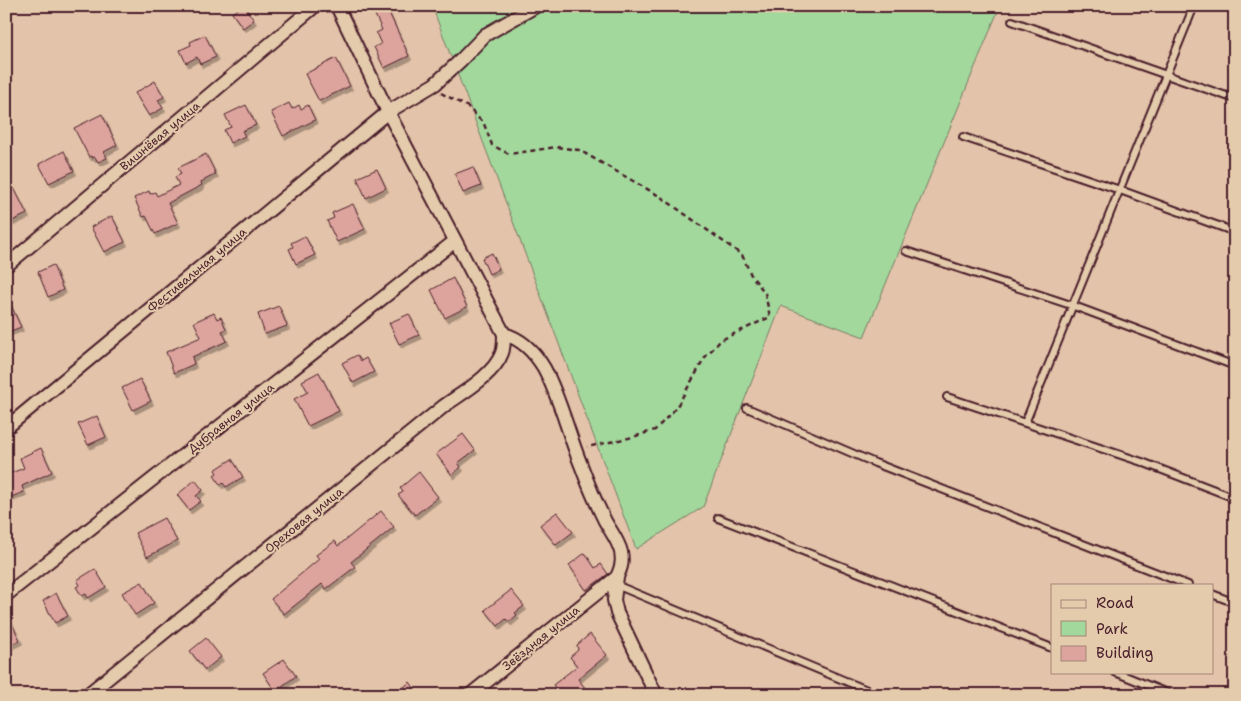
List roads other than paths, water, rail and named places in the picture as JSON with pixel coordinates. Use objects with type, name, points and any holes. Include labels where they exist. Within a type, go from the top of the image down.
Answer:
[{"type":"street","name":"Вишнёвая улица","points":[[6,266],[315,6]]},
{"type":"street","points":[[337,6],[388,112],[504,334],[515,337],[530,350],[543,367],[550,381],[575,450],[605,522],[619,546],[623,564],[615,581],[614,600],[617,613],[656,695]]},
{"type":"street","name":"Фестивальная улица","points":[[6,428],[388,112],[435,84],[485,35],[536,6]]},
{"type":"street","name":"Дубравная улица","points":[[6,595],[455,241]]},
{"type":"street","name":"Ореховая улица","points":[[87,695],[444,406],[483,377],[497,362],[502,352],[504,334]]},
{"type":"street","name":"Звёздная улица","points":[[470,695],[615,581]]},
{"type":"lane","points":[[1025,423],[1194,6]]},
{"type":"lane","points":[[1012,21],[1235,99]]},
{"type":"lane","points":[[963,137],[1120,190],[1235,232]]},
{"type":"lane","points":[[906,251],[1074,306],[1235,366]]},
{"type":"lane","points":[[947,396],[1142,462],[1235,498]]},
{"type":"lane","points":[[747,408],[875,463],[1185,584]]},
{"type":"lane","points":[[718,518],[1051,648]]},
{"type":"lane","points":[[615,581],[879,695]]},
{"type":"lane","points":[[1214,595],[1235,603]]},
{"type":"lane","points":[[1119,674],[1172,695]]}]
